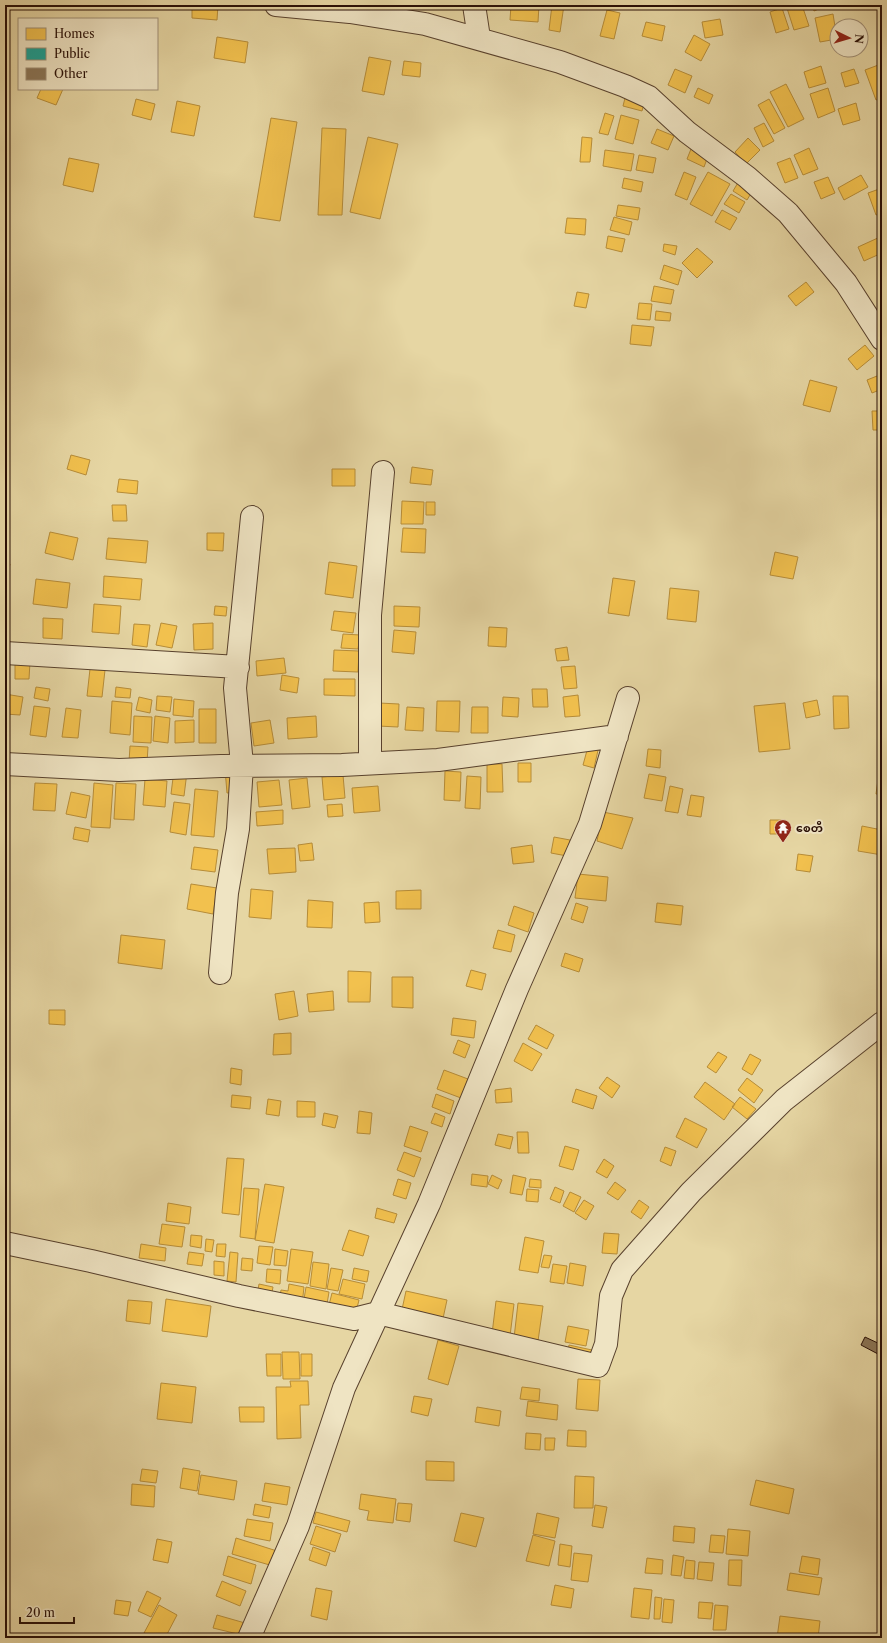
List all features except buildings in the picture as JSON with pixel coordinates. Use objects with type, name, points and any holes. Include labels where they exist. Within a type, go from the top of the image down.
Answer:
[{"type":"street","points":[[276,5],[350,12],[425,24],[560,62],[625,86],[649,97],[687,132],[747,177],[788,214],[846,283],[882,338]]},
{"type":"street","points":[[474,5],[479,38]]},
{"type":"street","points":[[370,764],[370,615],[383,472]]},
{"type":"street","points":[[220,973],[227,893],[238,829],[242,766],[235,688],[252,518]]},
{"type":"street","points":[[5,652],[238,667]]},
{"type":"street","points":[[249,1638],[298,1526],[344,1388],[429,1204],[516,989],[590,824],[628,698]]},
{"type":"street","points":[[5,764],[120,770],[370,764],[438,760],[617,736]]},
{"type":"street","points":[[5,1244],[92,1261],[239,1296],[354,1319],[378,1313],[598,1366],[606,1344],[611,1296],[622,1270],[691,1192],[784,1100],[882,1022]]},
{"type":"place","name":"စေတီ","points":[[783,843]]}]
